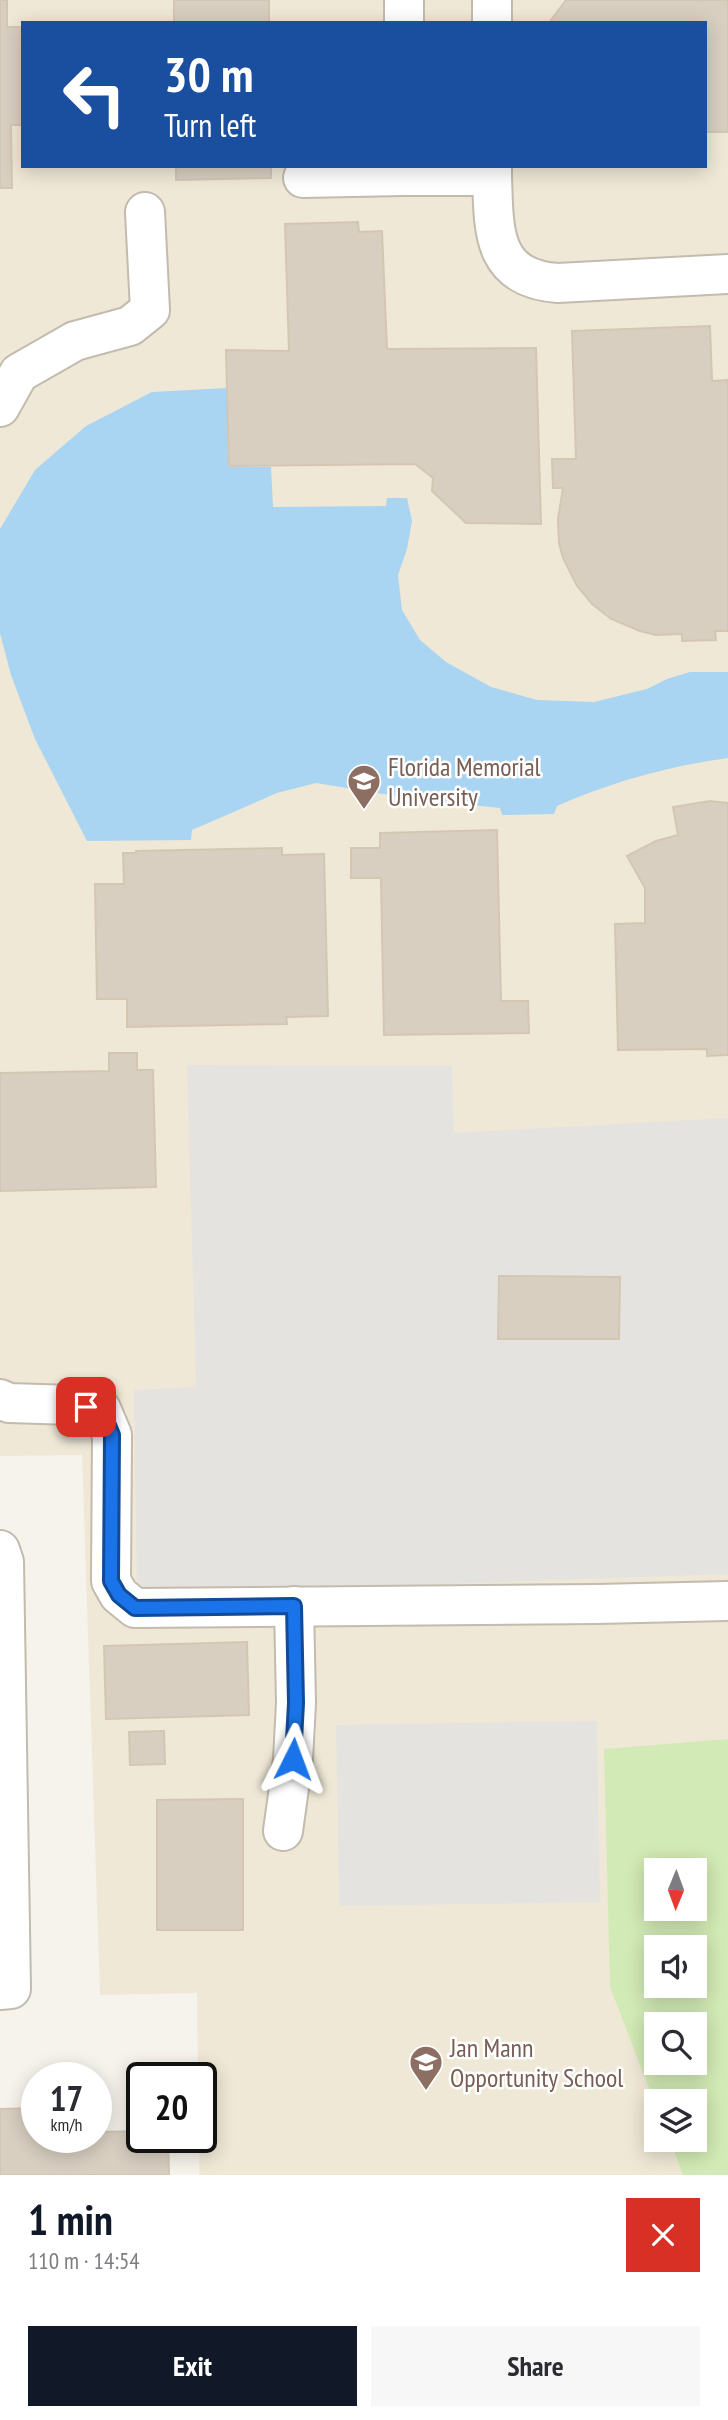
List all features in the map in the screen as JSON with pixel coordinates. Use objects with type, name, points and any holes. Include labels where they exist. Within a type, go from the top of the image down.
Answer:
[{"type":"street","points":[[404,0],[404,21]]},
{"type":"street","points":[[492,0],[492,21]]},
{"type":"street","points":[[303,178],[403,171],[492,171],[494,229],[499,247],[508,263],[522,274],[539,281],[558,283],[728,274]]},
{"type":"street","points":[[0,407],[19,373],[75,341],[130,326],[150,310],[145,212]]},
{"type":"street","points":[[0,1399],[9,1403],[72,1405],[101,1409],[112,1435],[111,1581],[119,1595],[135,1608],[728,1601]]},
{"type":"street","points":[[0,1550],[4,1562],[6,1990]]},
{"type":"street","points":[[283,1831],[293,1759],[296,1703],[294,1606]]},
{"type":"shaded area","name":"Florida Memorial University","points":[[0,0],[728,0],[728,2175],[199,2175],[199,2153],[217,2153],[217,2062],[198,2062],[197,1993],[100,1995],[82,1455],[0,1456]]},
{"type":"shaded area","points":[[187,1065],[452,1066],[454,1133],[728,1118],[728,1574],[137,1595],[134,1390],[196,1387]]},
{"type":"shaded area","points":[[597,1721],[600,1902],[339,1906],[336,1725]]},
{"type":"green space","points":[[728,1739],[728,2175],[683,2175],[674,2152],[707,2152],[707,2089],[649,2089],[644,2075],[707,2075],[707,2012],[644,2012],[644,2075],[610,1987],[604,1749]]},
{"type":"water","points":[[227,388],[228,467],[271,467],[273,507],[386,506],[387,498],[407,498],[412,521],[407,549],[398,575],[402,610],[420,640],[446,662],[491,687],[537,700],[594,702],[647,689],[690,672],[728,672],[728,758],[684,765],[619,782],[557,806],[554,814],[502,815],[500,808],[415,799],[316,783],[277,793],[192,830],[191,840],[87,841],[35,739],[11,675],[0,633],[0,529],[35,470],[86,426],[152,392]]},
{"type":"building","points":[[0,0],[7,0],[7,27],[21,27],[21,125],[11,125],[12,188],[0,188]]},
{"type":"building","points":[[174,0],[269,0],[269,21],[174,21]]},
{"type":"building","points":[[566,0],[728,0],[728,132],[707,132],[707,21],[551,20]]},
{"type":"building","points":[[176,168],[271,168],[271,178],[176,180]]},
{"type":"building","points":[[358,222],[359,232],[382,231],[387,349],[536,348],[541,524],[466,523],[432,491],[433,478],[415,464],[229,466],[226,350],[289,351],[285,224]]},
{"type":"building","points":[[710,326],[712,381],[728,380],[728,631],[715,631],[716,640],[682,641],[682,634],[656,635],[611,619],[592,604],[577,586],[563,558],[559,543],[558,519],[563,488],[553,488],[552,459],[576,459],[572,331]]},
{"type":"building","points":[[710,801],[728,803],[728,1055],[707,1056],[707,1049],[618,1050],[615,924],[645,923],[645,888],[627,856],[656,841],[678,835],[673,807]]},
{"type":"building","points":[[497,830],[501,1001],[528,1001],[529,1033],[384,1035],[381,878],[351,878],[351,848],[380,848],[380,833]]},
{"type":"building","points":[[282,848],[282,855],[324,854],[328,1016],[286,1017],[287,1024],[127,1027],[127,999],[97,999],[95,884],[124,884],[123,853]]},
{"type":"building","points":[[109,1053],[137,1053],[137,1070],[153,1070],[156,1187],[0,1191],[0,1073],[109,1071]]},
{"type":"building","points":[[499,1276],[620,1277],[619,1339],[498,1339]]},
{"type":"building","points":[[247,1642],[249,1715],[106,1719],[104,1646]]},
{"type":"building","points":[[164,1731],[165,1764],[130,1765],[129,1732]]},
{"type":"building","points":[[243,1799],[243,1930],[157,1930],[157,1800]]},
{"type":"building","points":[[21,2108],[21,2153],[112,2153],[112,2132],[126,2131],[126,2153],[168,2153],[169,2175],[0,2175],[0,2109]]},
{"type":"place","name":"Florida Memorial University","points":[[364,811]]},
{"type":"place","name":"Jan Mann Opportunity School","points":[[426,2092]]},
{"type":"route","points":[[86,1407],[101,1409],[112,1435],[111,1581],[119,1595],[135,1608],[294,1606],[296,1703],[293,1759]]}]
